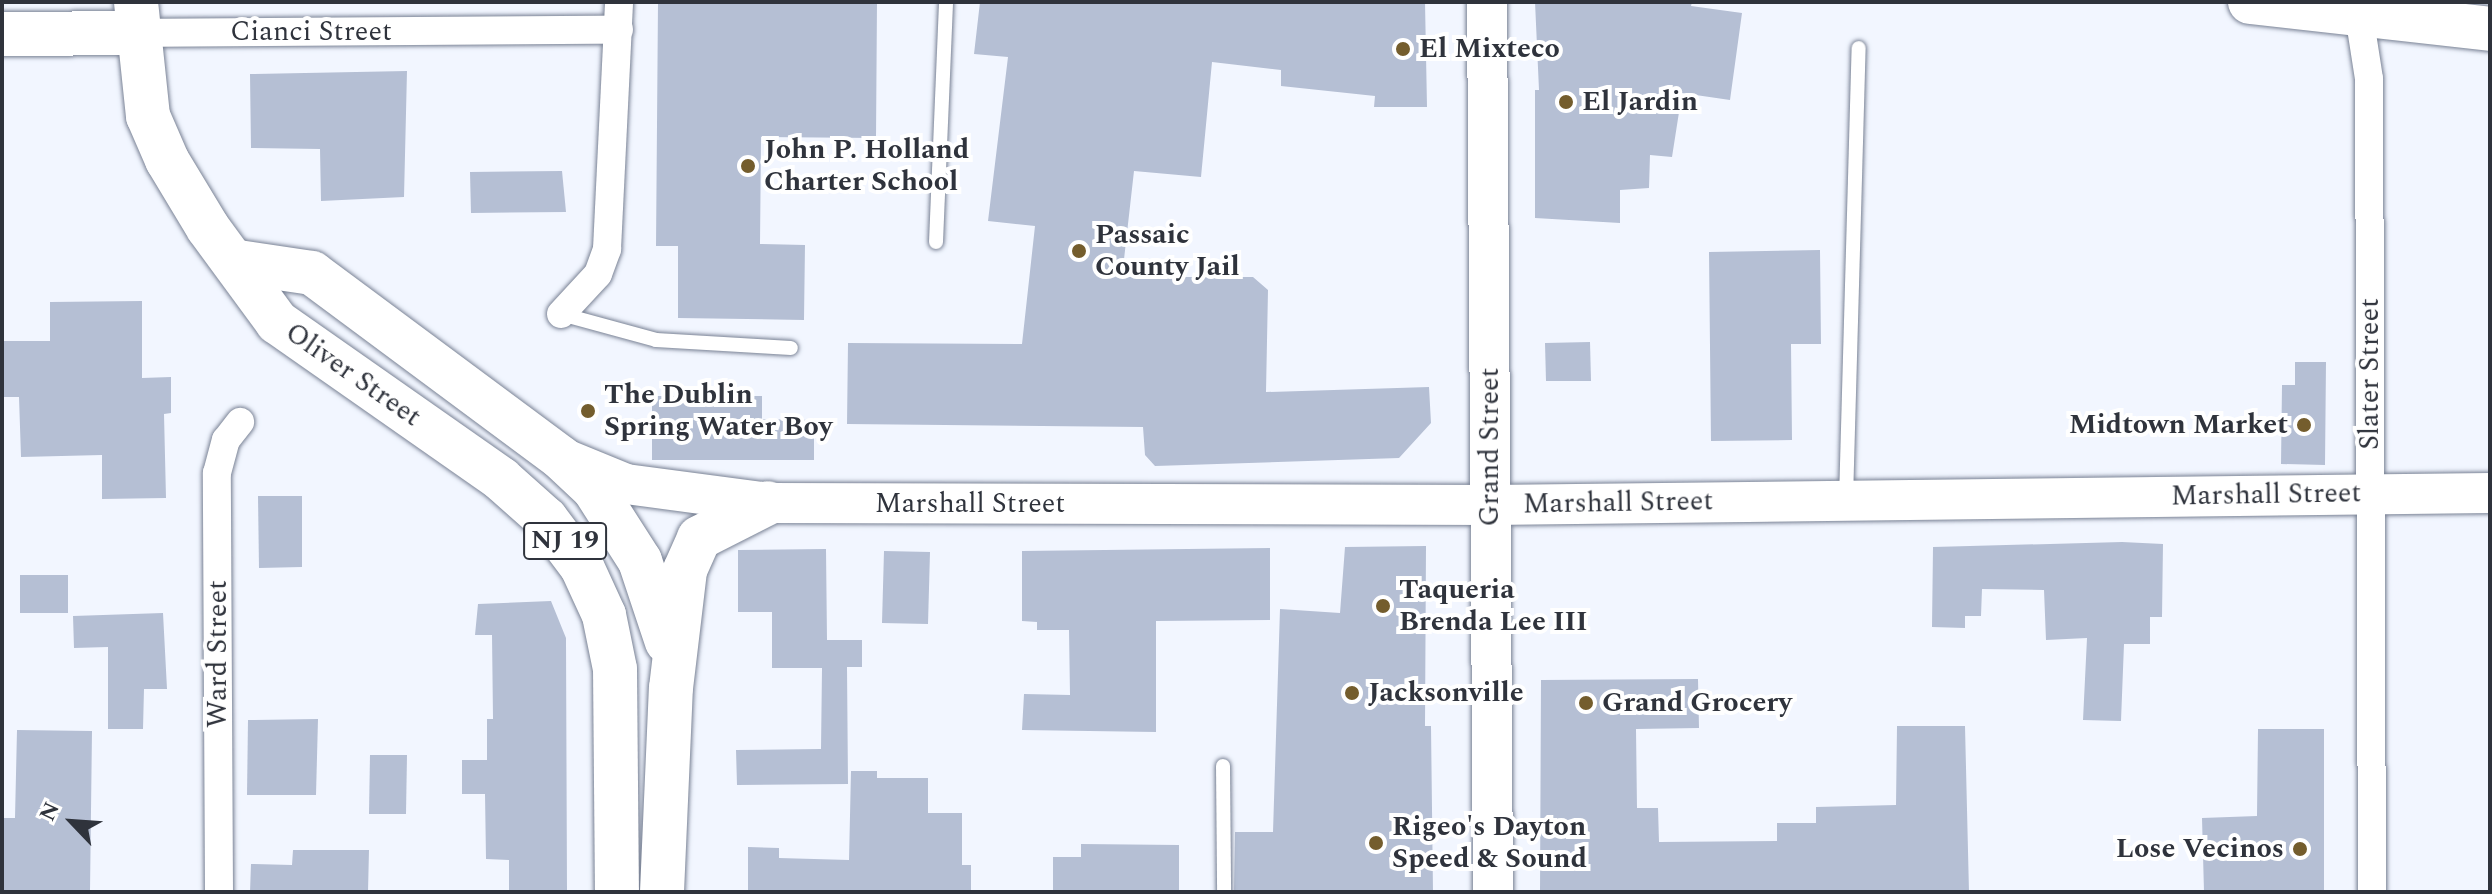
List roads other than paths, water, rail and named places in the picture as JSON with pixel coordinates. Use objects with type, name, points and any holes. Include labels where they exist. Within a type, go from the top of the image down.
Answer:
[{"type":"main road","points":[[2250,2],[2357,8],[2490,29]]},
{"type":"main road","name":"Cianci Street","points":[[2,34],[136,17]]},
{"type":"main road","name":"NJ 19","points":[[136,17],[148,116],[167,160],[208,228],[238,262]]},
{"type":"main road","name":"Oliver Street","points":[[238,262],[312,273],[561,458],[594,489],[640,561],[666,636],[671,688]]},
{"type":"main road","name":"Oliver Street","points":[[238,262],[277,322],[501,479],[546,519],[582,567],[604,615],[615,669],[617,892]]},
{"type":"main road","points":[[671,688],[682,585],[699,538],[768,503]]},
{"type":"main road","name":"NJ 19","points":[[662,892],[671,688]]},
{"type":"street","name":"Grand Street","points":[[1487,2],[1493,892]]},
{"type":"street","name":"Slater Street","points":[[2357,8],[2369,79],[2372,892]]},
{"type":"street","name":"Cianci Street","points":[[136,17],[619,16]]},
{"type":"street","points":[[561,314],[598,274],[607,249],[619,16]]},
{"type":"street","name":"Ward Street","points":[[219,892],[217,473],[226,440],[240,422]]},
{"type":"street","name":"Marshall Street","points":[[561,458],[626,484],[768,503],[1490,505],[2490,493]]},
{"type":"lane","points":[[936,242],[946,2]]},
{"type":"lane","points":[[1846,501],[1859,48]]},
{"type":"lane","points":[[561,314],[656,340],[791,348]]},
{"type":"lane","points":[[1223,766],[1224,892]]},
{"type":"place","name":"El Mixteco","points":[[1403,49]]},
{"type":"place","name":"El Jardin","points":[[1566,102]]},
{"type":"place","name":"John P. Holland Charter School","points":[[748,166]]},
{"type":"place","name":"Passaic County Jail","points":[[1079,251]]},
{"type":"place","name":"The Dublin Spring Water Boy","points":[[588,411]]},
{"type":"place","name":"Midtown Market","points":[[2304,425]]},
{"type":"place","name":"Taqueria Brenda Lee III","points":[[1383,606]]},
{"type":"place","name":"Jacksonville","points":[[1352,693]]},
{"type":"place","name":"Grand Grocery","points":[[1586,703]]},
{"type":"place","name":"Rigeo's Dayton Speed & Sound","points":[[1376,843]]},
{"type":"place","name":"Lose Vecinos","points":[[2300,849]]}]
